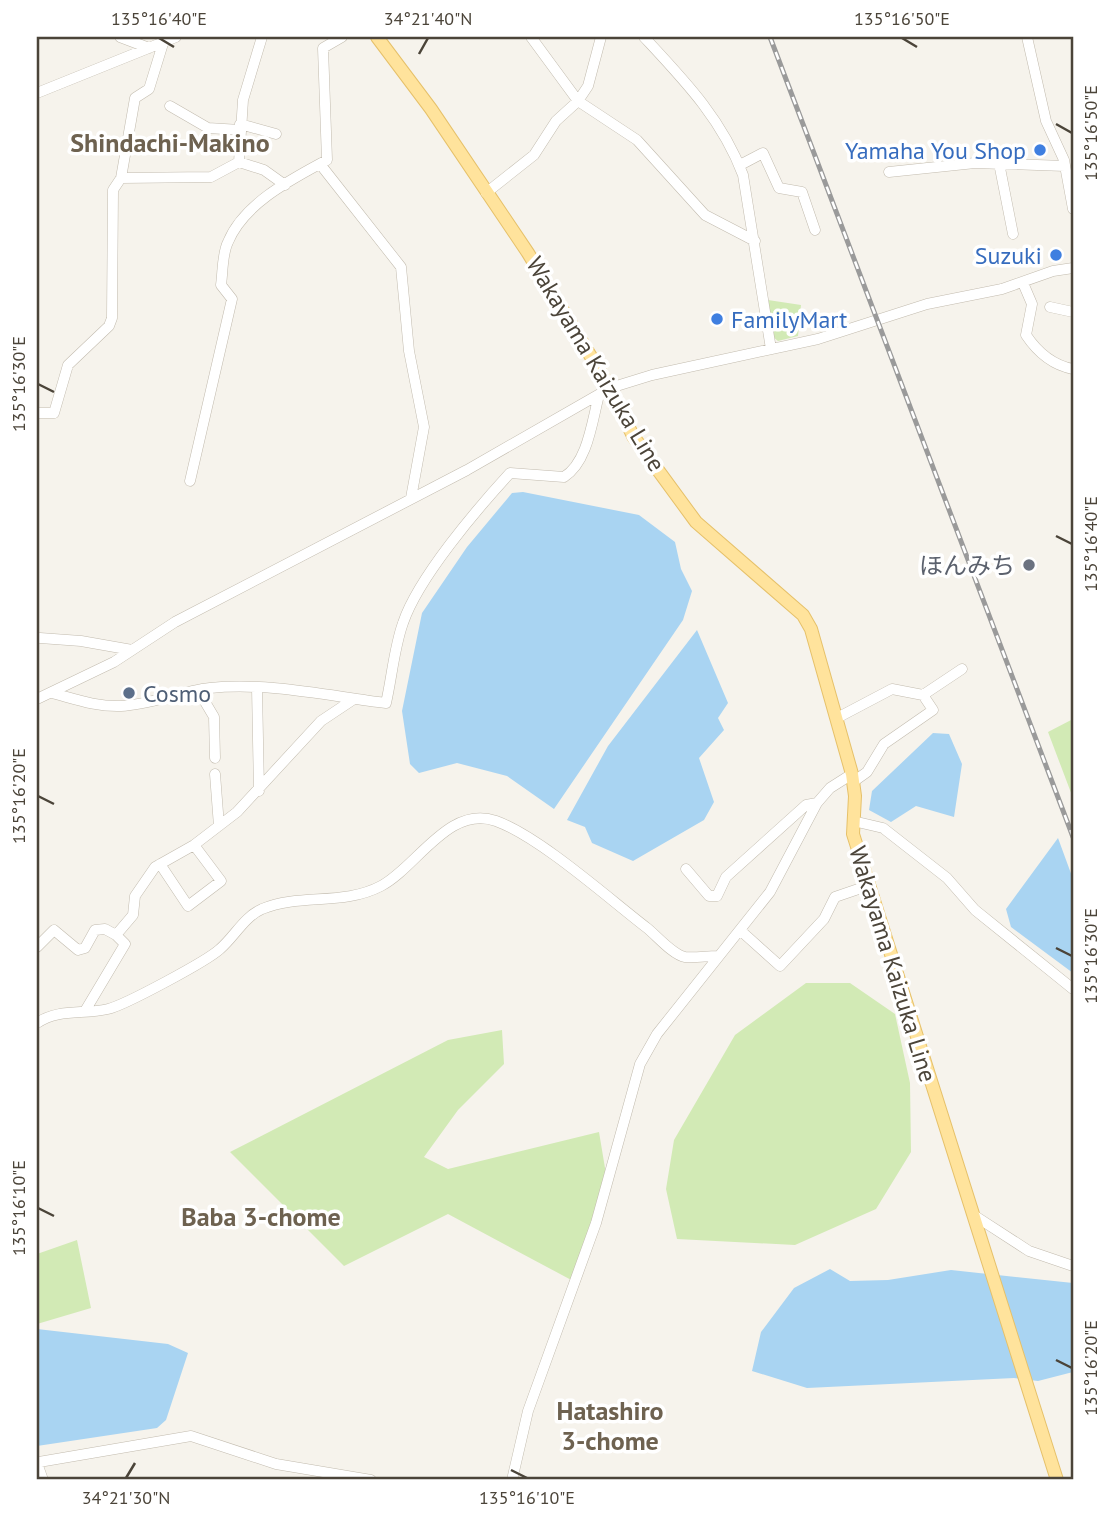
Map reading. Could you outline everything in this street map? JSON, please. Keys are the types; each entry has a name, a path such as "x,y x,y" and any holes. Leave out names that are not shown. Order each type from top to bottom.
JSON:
{"main road":[{"name":"Wakayama Kaizuka Line","path":"377,37 431,109 528,253 633,436 696,522 803,615 811,629 853,778 853,834 1057,1480"}],"street":[{"path":"120,37 149,48"},
{"path":"37,93 149,48 164,39 176,37"},
{"path":"239,162 243,100 262,37"},
{"path":"190,481 232,299 221,285 226,245 241,219 299,173 327,160 323,48 342,37"},
{"path":"531,37 578,101 638,140 705,215 755,240"},
{"path":"486,193 534,155 556,121 578,101 588,86 601,37"},
{"path":"644,37 707,106 726,134 740,165 755,240 771,349"},
{"path":"1027,37 1046,121 1065,166 1073,209"},
{"path":"37,413 54,413 68,365 109,326 112,318 113,190 121,178 135,98 149,89 164,39"},
{"path":"170,106 208,128 240,127 276,134"},
{"path":"740,165 763,153 779,188 802,192 815,230"},
{"path":"121,178 211,177 239,162 264,170 285,186"},
{"path":"889,172 999,163 1065,166"},
{"path":"999,163 1013,234"},
{"path":"320,164 401,267 409,351 424,427 411,498"},
{"path":"37,699 132,650 175,622 411,498 605,391 652,375 818,339 927,304 1073,268"},
{"path":"1023,282 1032,304 1026,335 1045,357 1059,366 1073,369"},
{"path":"1050,307 1073,312"},
{"path":"52,693 94,704 121,706 198,690 257,688 386,703 403,622 420,589 477,509 510,473 564,477 571,472 584,451 605,391"},
{"path":"40,638 81,641 132,650"},
{"path":"836,718 892,689 923,695 962,669"},
{"path":"257,688 259,791"},
{"path":"198,690 214,717 215,758"},
{"path":"512,1480 528,1411 617,1158 640,1064 657,1034 770,891 817,803 830,788 867,772 884,744 933,710 923,695"},
{"path":"116,935 133,915 135,896 144,881 160,864 194,845 219,826 259,791 321,721 354,699"},
{"path":"215,774 219,826"},
{"path":"686,869 709,896 717,896 726,877 806,805 817,803"},
{"path":"37,1023 51,1013 110,1009 206,960 222,948 249,917 262,909 286,903 346,899 384,885 405,870 435,840 457,824 472,818 496,821 539,845 682,957 717,956"},
{"path":"853,821 883,828 947,878 975,910 1073,989"},
{"path":"160,864 188,906 221,881 194,845"},
{"path":"741,931 780,966 824,919 835,897 870,885"},
{"path":"37,947 54,930 78,950 85,948 96,930 105,929 125,944 85,1012"},
{"path":"975,1216 1029,1251 1073,1266"},
{"path":"43,1480 38,1462 191,1436 276,1464 371,1480"}],"green space":[{"path":"768,300 801,305 798,336 778,341 773,337"},
{"path":"1073,719 1073,798 1048,732"},
{"path":"806,983 850,983 895,1014 910,1083 911,1152 876,1209 795,1245 677,1239 666,1189 674,1140 735,1035"},
{"path":"502,1030 504,1064 458,1110 424,1157 448,1169 599,1132 608,1186 575,1282 448,1214 344,1266 230,1152 448,1040"},
{"path":"77,1240 91,1308 37,1324 37,1254"}],"water":[{"path":"523,492 639,515 675,542 681,569 692,591 683,620 554,809 507,776 457,763 419,773 410,764 402,711 422,613 467,547 512,493"},
{"path":"697,630 728,703 718,718 724,730 699,758 714,802 704,820 633,861 592,843 585,827 567,820 608,746"},
{"path":"933,733 949,734 962,764 954,817 916,806 891,822 869,810 872,791"},
{"path":"1058,838 1073,879 1073,973 1011,927 1006,909"},
{"path":"830,1269 850,1281 888,1280 951,1270 1073,1283 1073,1372 1038,1381 1014,1378 807,1388 752,1371 761,1332 794,1288"},
{"path":"37,1329 168,1344 188,1353 166,1420 157,1428 37,1446"}],"railway":[{"path":"770,37 1073,837"}],"place":[{"name":"Yamaha You Shop","path":"1040,150"},
{"name":"Suzuki","path":"1056,255"},
{"name":"FamilyMart","path":"717,319"},
{"name":"ほんみち","path":"1029,565"},
{"name":"Cosmo","path":"129,693"}],"district":[{"name":"Shindachi-Makino","path":"170,142"},
{"name":"Baba 3-chome","path":"261,1216"},
{"name":"Hatashiro 3-chome","path":"610,1425"}]}
